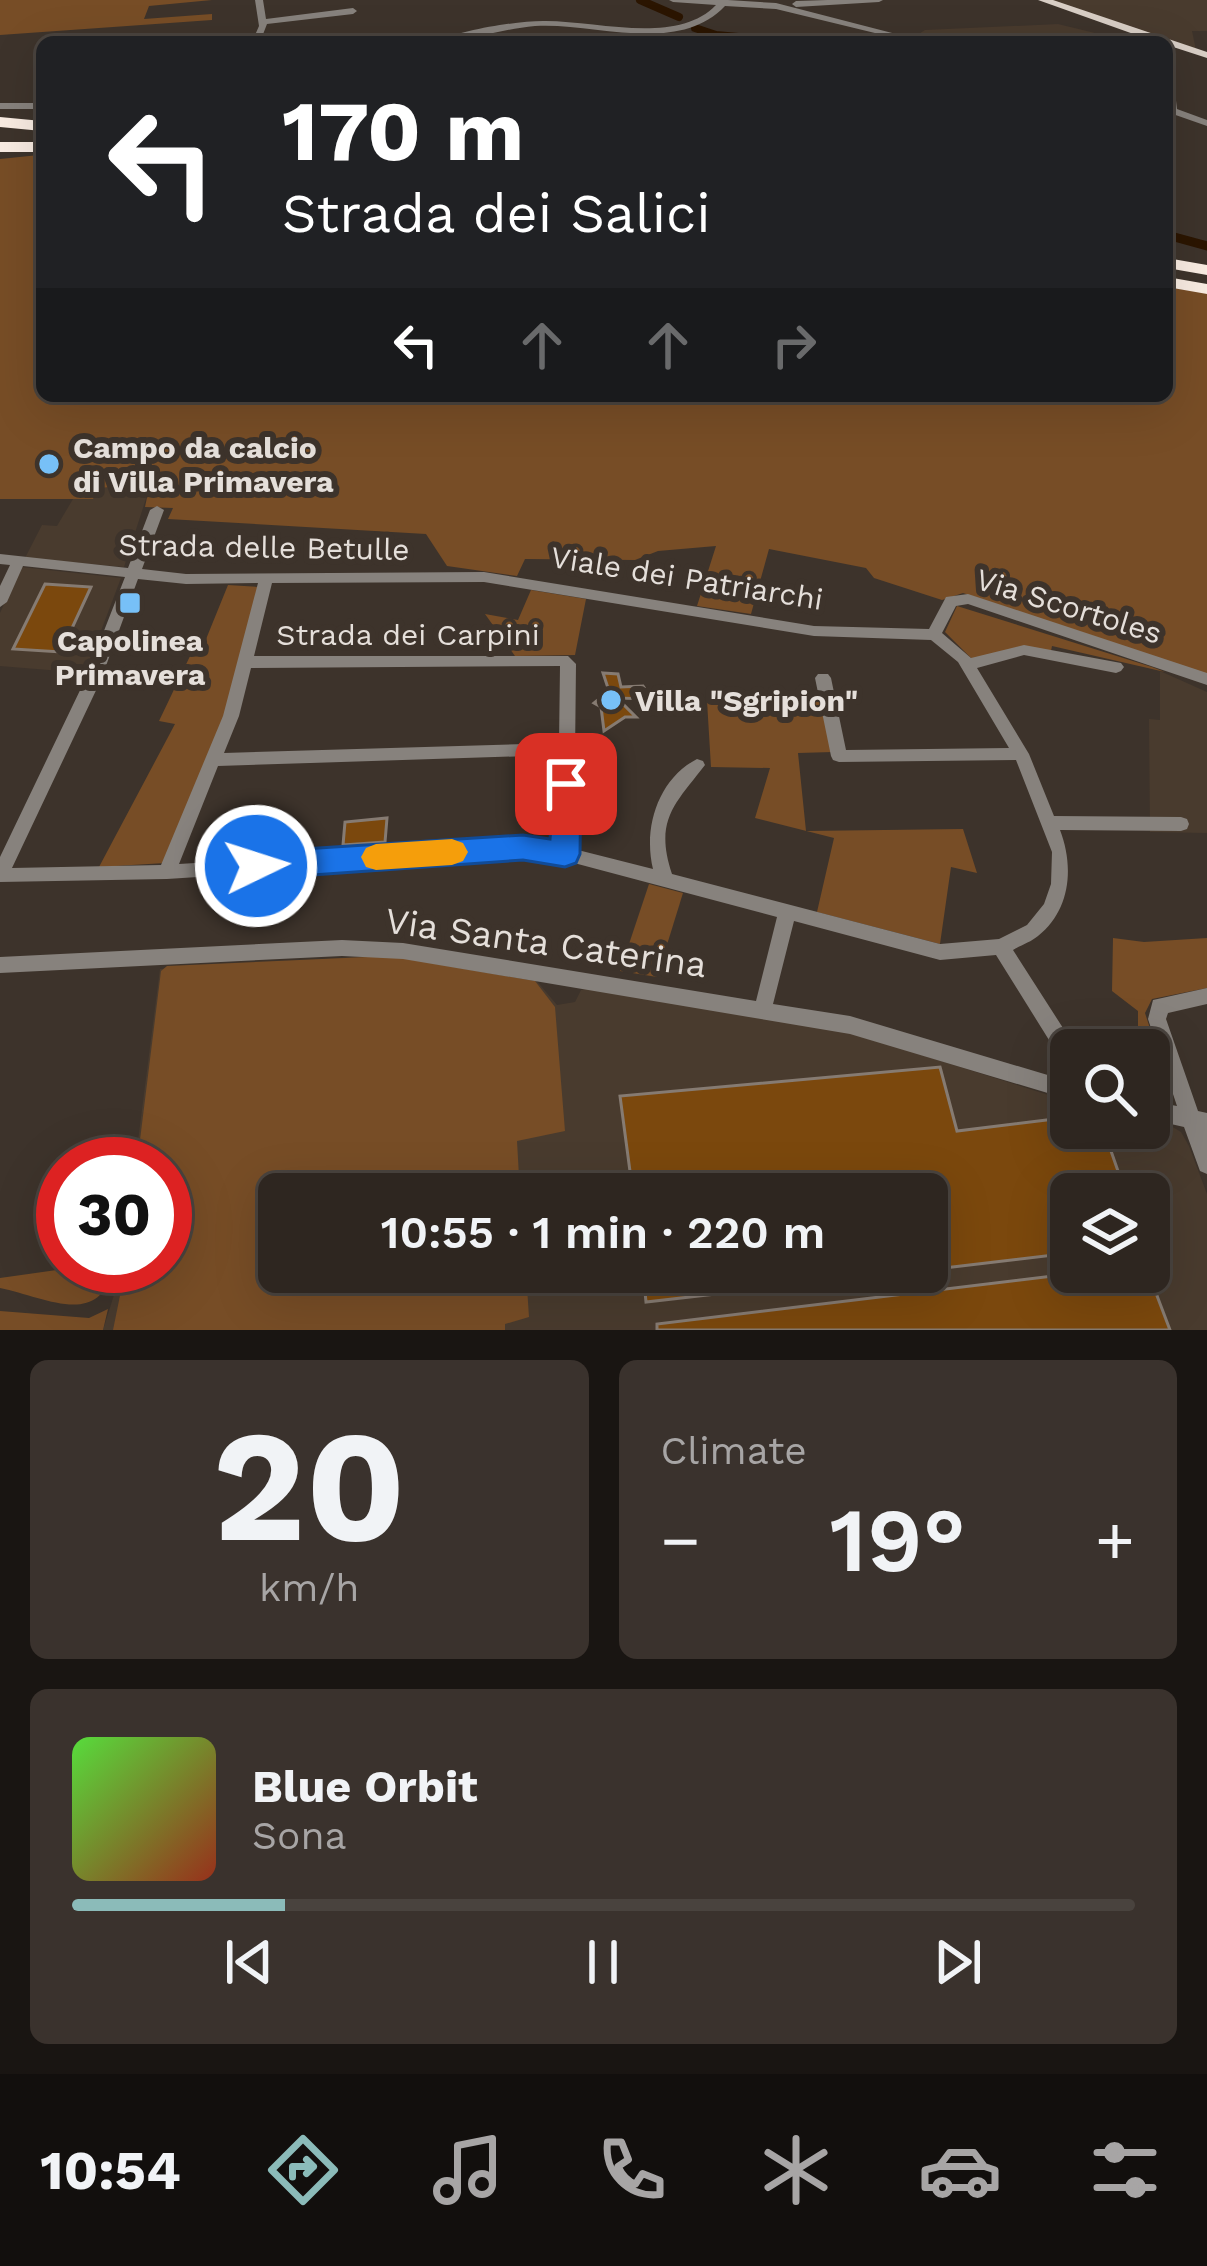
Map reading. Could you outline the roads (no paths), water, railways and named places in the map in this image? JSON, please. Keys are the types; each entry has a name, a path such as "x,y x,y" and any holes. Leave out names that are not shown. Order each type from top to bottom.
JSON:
{"highway":[{"path":"0,134 36,136"},
{"path":"1173,261 1207,267"},
{"path":"1173,280 1207,285"}],"main road":[{"path":"1043,0 1149,36"},
{"path":"1173,44 1207,56"}],"street":[{"path":"258,36 262,22 259,0"},
{"path":"673,0 776,6 879,0"},
{"path":"470,36 543,23 671,28 709,18 725,2"},
{"path":"776,6 898,36"},
{"path":"262,22 353,11"},
{"path":"0,106 36,106"},
{"path":"1173,111 1203,119"},
{"path":"157,510 92,682 0,875 167,872 523,848 565,854 940,952 1001,947 1033,930 1051,908 1060,884 1060,852 1021,754 968,665 952,646 934,635"},
{"name":"Strada delle Betulle","path":"0,559 133,575 266,581 457,576"},
{"path":"0,602 18,562"},
{"name":"Viale dei Patriarchi","path":"457,576 814,631 934,635"},
{"path":"167,872 215,760 266,581"},
{"name":"Via Scortoles","path":"934,635 951,601 968,599 1207,679"},
{"path":"968,665 1024,650 1115,667"},
{"name":"Strada dei Carpini","path":"246,662 563,660 569,664 567,748"},
{"path":"823,679 839,756 1021,754"},
{"path":"215,760 567,748 565,854"},
{"path":"665,880 658,863 656,832 666,798 697,765"},
{"path":"1052,823 1181,824"},
{"path":"763,1010 787,913"},
{"path":"1001,947 1053,1029"},
{"name":"Via Santa Caterina","path":"0,965 342,948 403,951 850,1025 1050,1085"},
{"path":"1207,996 1167,1002 1157,1012 1199,1121 1207,1163"}],"waterway":[{"path":"640,0 679,17"},
{"path":"695,28 727,36"},
{"path":"1173,237 1207,246"}],"place":[{"name":"Campo da calcio di Villa Primavera","path":"49,464"},
{"name":"Capolinea Primavera","path":"130,603"},
{"name":"Villa \"Sgripion\"","path":"611,700"}]}
